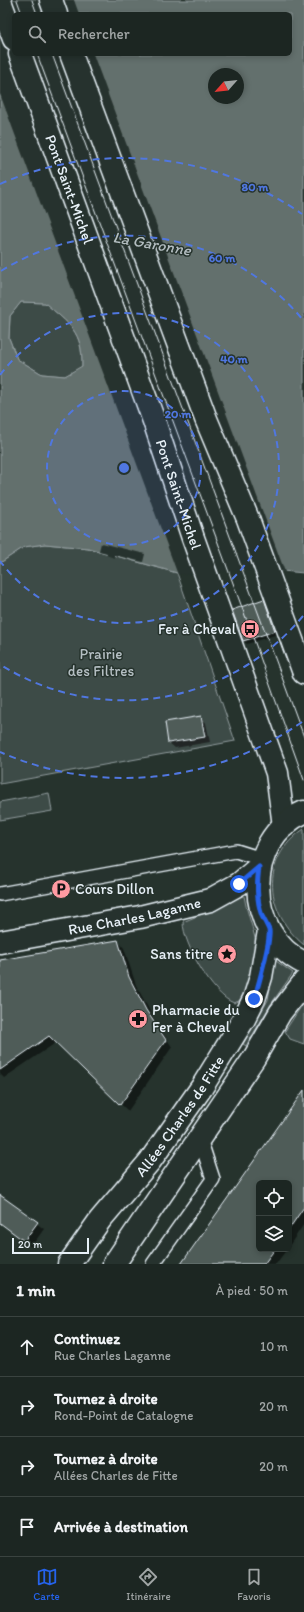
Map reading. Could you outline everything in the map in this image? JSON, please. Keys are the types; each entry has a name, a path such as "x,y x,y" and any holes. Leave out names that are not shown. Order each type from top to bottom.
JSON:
{"main road":[{"path":"51,0 55,12"},
{"path":"0,1 12,34"},
{"name":"Pont Saint-Michel","path":"21,56 154,421 193,538 277,773 284,826"},
{"path":"72,56 181,353 206,419 248,519 304,673"},
{"path":"304,812 284,826 273,838 260,863 257,883 258,900 262,916 269,931 289,954 304,963"},
{"name":"Rue Charles Laganne","path":"0,942 140,917 210,900 239,884 260,863"},
{"name":"Allées Charles de Fitte","path":"69,1264 100,1220 154,1155 202,1088 244,1019 254,999 261,977 269,931"},
{"name":"Allées Charles de Fitte","path":"114,1264 254,1058 280,1013 304,982"}],"lane":[{"path":"0,894 236,851 260,863"},
{"path":"153,1264 213,1179 200,1139"}],"green space":[{"path":"21,302 45,303 68,323 77,336 80,345 82,367 65,376 42,374 17,359 9,338 10,316"},
{"name":"Prairie des Filtres","path":"45,544 88,548 177,573 235,741 0,784 0,563 24,547"},
{"path":"49,793 52,811 0,820 0,802"},
{"path":"304,829 304,945 291,932 281,918 275,902 272,886 274,870 280,855 289,841"},
{"path":"241,894 244,896 254,933 256,954 253,971 247,987 239,1001 234,1003 217,990 201,968 188,943 184,932 183,922 221,906"},
{"path":"276,961 293,973 271,1004 246,1046 243,1044 268,1000 274,962"},
{"path":"304,1002 304,1044 290,1039 285,1031"}],"water":[{"name":"La Garonne","path":"0,0 304,0 304,573 249,568 177,573 88,548 45,544 24,547 0,563","holes":["21,302 45,303 68,323 73,329 80,344 82,366 65,376 42,374 17,359 9,338 10,316"]}],"pier":[{"path":"0,0 74,0 78,12 12,12 12,56 94,56 285,572 249,570 178,575 0,94"},
{"path":"101,543 145,554 143,562 114,555 114,558 106,555 107,553 99,551"}],"building":[{"path":"264,599 275,631 243,641 232,610"},
{"path":"201,716 205,737 168,743 165,722"},
{"path":"118,940 129,977 146,1010 166,1040 120,1105 49,1036 0,1070 0,960"},
{"path":"304,1090 304,1207 292,1225 292,1180 256,1180 256,1252 273,1252 264,1264 181,1264"},
{"path":"0,1195 38,1222 24,1241 0,1223"}],"tram line":[{"path":"17,0 21,12"},
{"path":"32,0 36,12"},
{"path":"38,56 250,629 304,780"},
{"path":"53,56 304,737"}],"place":[{"name":"Fer à Cheval","path":"250,629"},
{"name":"Cours Dillon","path":"61,889"},
{"name":"Sans titre","path":"227,954"},
{"name":"Pharmacie du Fer à Cheval","path":"138,1019"}],"route":[{"path":"239,884 259,867 257,883 258,900 262,916 269,931 261,977 254,999"}]}
